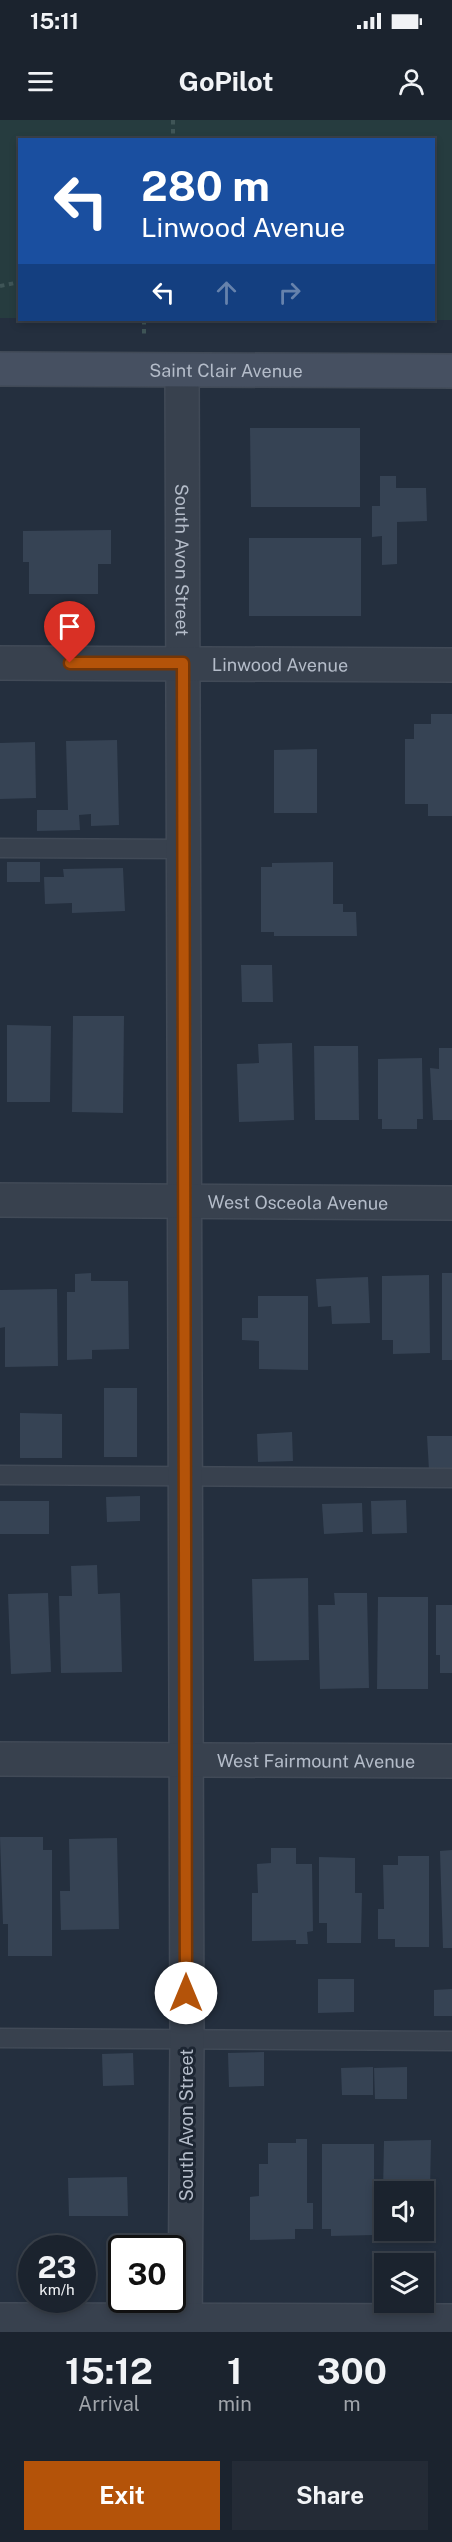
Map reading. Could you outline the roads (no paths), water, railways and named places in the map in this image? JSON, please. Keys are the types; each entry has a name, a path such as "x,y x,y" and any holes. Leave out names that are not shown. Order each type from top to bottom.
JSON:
{"street":[{"name":"Saint Clair Avenue","path":"0,369 452,371"},
{"name":"South Avon Street","path":"182,371 187,2039 184,2326"},
{"name":"Linwood Avenue","path":"0,663 452,665"},
{"name":"West Osceola Avenue","path":"0,1200 452,1203"},
{"name":"West Fairmount Avenue","path":"0,1759 452,1761"},
{"path":"0,2320 184,2326 452,2321"}],"lane":[{"path":"0,848 185,849"},
{"path":"0,1475 452,1478"},
{"path":"0,2038 452,2041"}]}
